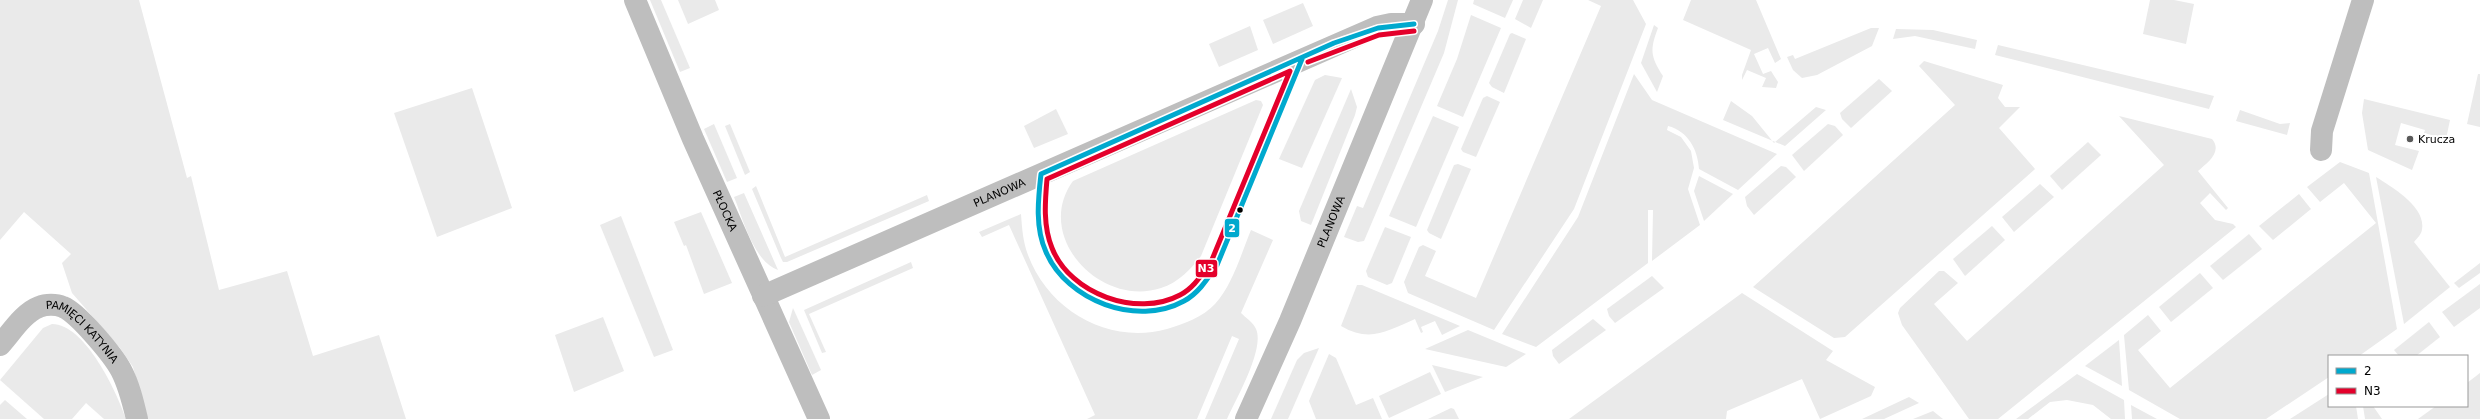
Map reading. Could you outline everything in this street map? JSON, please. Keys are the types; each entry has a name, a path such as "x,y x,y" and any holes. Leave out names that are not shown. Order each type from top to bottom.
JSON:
{"street":[{"name":"PŁOCKA","path":"634,0 693,139 819,419"},
{"name":"PLANOWA","path":"1246,419 1414,24 1422,0"},
{"path":"2321,150 2322,131 2363,0"},
{"name":"PLANOWA","path":"764,296 1377,27 1398,23 1414,24"},
{"name":"PAMIĘCI KATYNIA","path":"0,345 29,312 40,306 52,305 64,307 76,316 120,368 128,384 137,419"}],"shaded area":[{"path":"0,0 139,0 187,178 191,176 219,290 287,271 313,356 379,335 406,419 147,419 133,367 120,348 72,293 62,263 71,254 24,212 0,240"},
{"path":"650,0 661,0 690,68 680,72"},
{"path":"678,0 715,0 719,10 688,24"},
{"path":"1448,0 1458,0 1444,53 1364,241 1358,242 1344,237 1357,206 1363,208 1438,31"},
{"path":"1474,0 1513,0 1505,18 1473,4"},
{"path":"1523,0 1543,0 1531,28 1515,19"},
{"path":"1588,0 1633,0 1646,24 1574,209 1494,330 1408,293 1404,282 1419,247 1423,245 1436,251 1425,276 1476,298 1601,6"},
{"path":"1691,0 1756,0 1781,59 1775,63 1768,48 1754,54 1763,74 1771,71 1778,82 1776,88 1762,87 1766,78 1747,70 1742,80 1742,75 1751,50 1683,20"},
{"path":"2150,0 2174,0 2194,4 2186,44 2143,34"},
{"path":"1303,3 1313,26 1273,44 1263,20"},
{"path":"1471,15 1501,28 1463,117 1437,106 1457,59"},
{"path":"1654,25 1658,28 1653,47 1654,58 1663,76 1657,92 1641,63"},
{"path":"1250,26 1258,50 1219,67 1209,44"},
{"path":"1871,28 1879,28 1872,46 1817,75 1802,78 1793,70 1787,57 1793,55 1795,59"},
{"path":"1896,29 1933,30 1977,40 1975,49 1915,36 1893,39"},
{"path":"1512,33 1526,39 1504,93 1492,87 1489,83 1510,34"},
{"path":"1998,45 2214,96 2209,109 1995,55"},
{"path":"1924,61 2003,85 1998,98 2005,107 2020,107 1999,128 2035,169 1845,337 1834,338 1753,287 1955,105 1919,66"},
{"path":"1634,74 1652,100 1777,154 1738,190 1699,169 1697,155 1691,142 1681,132 1668,126 1667,130 1681,137 1691,151 1694,168 1688,189 1700,225 1652,261 1653,210 1648,210 1648,263 1536,347 1502,334 1578,217"},
{"path":"2478,74 2480,74 2480,127 2467,124"},
{"path":"1325,75 1342,78 1302,168 1279,159 1315,80"},
{"path":"1879,79 1892,91 1851,128 1842,119 1840,113"},
{"path":"472,88 512,208 437,237 394,113"},
{"path":"1351,89 1357,107 1355,115 1311,225 1301,221 1299,211"},
{"path":"1487,96 1500,102 1476,157 1463,152 1461,149 1483,98"},
{"path":"2364,99 2450,120 2446,139 2424,133 2425,130 2401,123 2395,145 2419,151 2412,170 2368,150 2362,113"},
{"path":"1256,100 1261,101 1263,105 1201,256 1184,275 1167,286 1138,291 1116,287 1096,277 1079,263 1067,244 1061,224 1063,202 1073,181"},
{"path":"1731,101 1752,116 1772,141 1723,120"},
{"path":"1816,107 1826,110 1785,146 1775,142"},
{"path":"1056,109 1068,134 1034,148 1024,126"},
{"path":"2240,110 2280,124 2290,123 2287,135 2236,121"},
{"path":"1433,116 1459,127 1416,227 1389,216"},
{"path":"2119,116 2212,139 2216,148 2215,153 2198,171 2228,208 2226,210 2210,193 2200,203 2215,220 2233,224 2236,227 1998,419 1969,419 1902,325 1898,313 1900,308 1939,271 1944,271 1958,283 1934,304 1967,341 2164,165"},
{"path":"714,124 737,178 727,182 704,129"},
{"path":"730,124 750,172 745,175 725,126"},
{"path":"1828,124 1835,126 1843,135 1804,171 1792,155"},
{"path":"2088,142 2101,155 2062,190 2050,176"},
{"path":"2340,162 2369,173 2397,329 2360,355 2328,355 2328,378 2266,419 2180,419 2129,390 2124,335 2148,315 2161,331 2138,350 2170,388 2376,223 2344,183 2320,202 2307,187"},
{"path":"1458,164 1471,169 1441,239 1429,233 1427,230 1454,165"},
{"path":"1781,166 1786,167 1796,177 1754,215 1747,206 1745,197"},
{"path":"1699,176 1733,194 1704,221 1694,191"},
{"path":"2376,177 2399,192 2419,213 2422,221 2422,231 2414,242 2450,287 2404,324"},
{"path":"2040,184 2054,197 2014,232 2002,217"},
{"path":"756,186 785,257 927,195 929,201 787,262 783,262 752,189"},
{"path":"744,193 778,270 762,258 750,239 734,197"},
{"path":"2299,194 2311,209 2273,240 2259,226"},
{"path":"701,212 732,283 704,294 686,245 684,246 674,222"},
{"path":"1021,214 1022,230 1026,250 1038,275 1050,292 1066,307 1084,319 1103,327 1124,332 1145,333 1167,329 1205,313 1215,304 1232,278 1251,230 1273,240 1241,313 1256,329 1258,338 1257,349 1243,387 1227,419 1205,419 1239,339 1232,336 1197,419 1087,419 1095,415 1009,225 982,237 979,232"},
{"path":"621,216 673,350 654,357 600,225"},
{"path":"1992,226 2005,240 1965,276 1953,259"},
{"path":"1385,227 1411,237 1392,283 1387,285 1368,277 1366,271"},
{"path":"2249,234 2262,249 2223,280 2210,266"},
{"path":"911,262 913,268 809,314 826,352 822,353 804,310"},
{"path":"2480,263 2480,273 2459,288 2454,283"},
{"path":"2200,273 2213,288 2171,322 2159,307"},
{"path":"1652,276 1664,288 1615,323 1609,316 1607,309"},
{"path":"2480,284 2480,308 2454,327 2442,312"},
{"path":"1357,285 1362,285 1460,326 1442,335 1435,321 1421,327 1423,332 1421,333 1415,319 1396,328 1378,333 1361,334 1351,331 1341,326"},
{"path":"1742,293 1833,351 1826,360 1875,387 1871,396 1820,419 1802,379 1727,411 1726,419 1569,419"},
{"path":"793,308 821,370 812,375 789,322"},
{"path":"603,317 624,371 574,392 555,335"},
{"path":"1593,319 1606,330 1559,364 1553,356 1552,350"},
{"path":"2429,322 2440,337 2417,355 2398,355 2394,350"},
{"path":"52,324 64,327 76,335 88,347 107,377 122,407 126,419 104,419 86,403 72,419 44,419 0,380 43,328"},
{"path":"1468,330 1526,354 1506,367 1425,349"},
{"path":"2119,340 2122,386 2085,366"},
{"path":"1319,348 1288,419 1271,419 1297,360 1304,353"},
{"path":"1329,354 1336,358 1356,405 1373,398 1382,419 1316,419 1309,401"},
{"path":"1432,365 1483,377 1445,392"},
{"path":"1430,372 1441,394 1389,418 1379,396"},
{"path":"2480,373 2480,419 2418,419 2435,407 2468,407 2468,382"},
{"path":"2077,374 2124,400 2125,419 2111,419 2093,405 2067,400 2050,402 2028,419 2016,419"},
{"path":"2328,395 2328,407 2356,407 2358,419 2290,419"},
{"path":"1909,397 1919,403 1884,419 1862,419"},
{"path":"5,400 27,419 0,419 0,405"},
{"path":"2131,405 2157,419 2132,419"},
{"path":"2363,407 2374,407 2382,419 2365,419"},
{"path":"1451,408 1454,409 1459,419 1428,419"},
{"path":"1933,411 1943,419 1913,419"}],"transit line":[{"name":"2","path":"1302,59 1217,265 1203,285 1194,294 1184,301 1165,308 1146,311 1125,310 1105,305 1086,296 1070,284 1056,269 1046,252 1040,233 1038,204 1041,174 1334,43 1378,28 1414,24"},
{"name":"N3","path":"1308,62 1379,35 1414,31"},
{"name":"N3","path":"1290,71 1211,262 1189,289 1180,295 1163,301 1144,304 1125,302 1107,297 1089,289 1074,278 1061,264 1052,248 1047,231 1045,205 1047,179 1290,71"}],"place":[{"name":"Krucza","path":"2410,139"}]}
